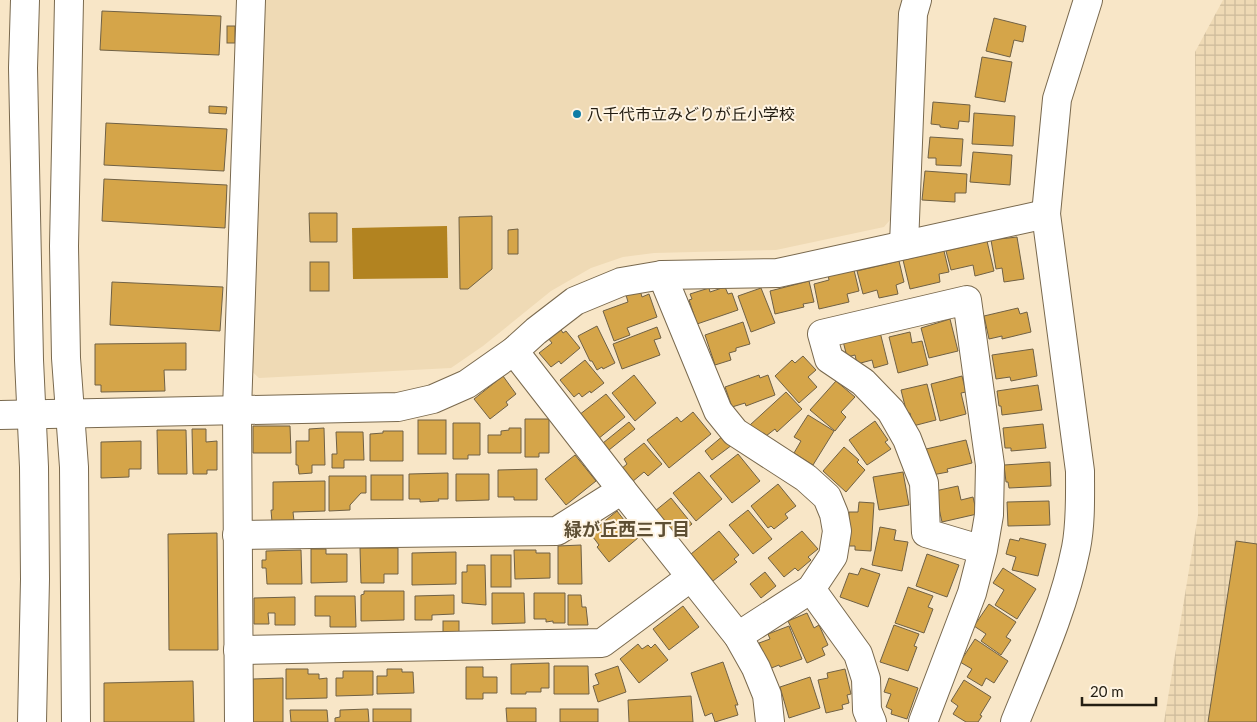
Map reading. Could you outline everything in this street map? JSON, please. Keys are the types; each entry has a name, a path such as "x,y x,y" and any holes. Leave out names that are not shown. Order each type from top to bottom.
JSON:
{"street":[{"path":"25,0 23,68 29,360 34,467 35,578 32,722"},
{"path":"69,0 64,246 66,358 74,467 76,722"},
{"path":"239,722 237,410 251,0"},
{"path":"904,245 913,14 917,0"},
{"path":"1015,722 1063,603 1077,546 1080,510 1080,471 1046,214 1057,99 1088,0"},
{"path":"0,415 398,407 433,399 467,384 514,351 574,301 621,282 662,275 778,273 1046,214"},
{"path":"662,275 718,411 735,432 806,478 827,497 834,514 837,531 833,556 811,589 738,636"},
{"path":"924,722 972,593 983,550 989,515 990,464 967,300 822,334 829,358 862,382 891,411 907,439 924,483 926,534 983,550"},
{"path":"514,351 738,636 756,668 767,695 770,722"},
{"path":"238,535 557,531 622,490"},
{"path":"238,650 602,643 691,577"},
{"path":"811,589 858,654 866,679 867,710 872,722"}],"shaded area":[{"name":"八千代市立みどりが丘小学校","path":"262,0 904,0 901,9 890,220 884,227 776,250 654,253 623,257 591,268 551,291 483,346 451,368 259,378 247,367"},
{"path":"1223,0 1257,0 1257,722 1164,722 1198,515 1195,52"},
{"path":"447,226 448,278 353,279 352,228"}],"building":[{"path":"102,11 221,16 219,55 100,50"},
{"path":"994,18 1026,26 1023,42 1014,40 1010,57 986,51"},
{"path":"227,26 235,26 235,43 227,43"},
{"path":"982,57 1012,62 1005,102 975,97"},
{"path":"933,102 970,105 969,122 959,121 958,129 931,124"},
{"path":"209,106 227,107 226,114 209,113"},
{"path":"974,113 1015,116 1013,146 972,144"},
{"path":"106,123 227,129 224,171 104,165"},
{"path":"930,137 963,139 961,166 936,165 936,158 928,158"},
{"path":"973,152 1012,155 1010,185 970,182"},
{"path":"925,171 967,174 966,193 955,193 955,202 922,200"},
{"path":"104,179 227,185 225,228 102,221"},
{"path":"309,213 337,213 337,242 310,242"},
{"path":"492,216 492,269 468,289 460,289 459,217"},
{"path":"518,229 518,254 508,254 508,230"},
{"path":"1017,237 1024,279 1004,282 1002,268 996,269 991,240"},
{"path":"987,241 994,271 975,276 973,265 951,270 946,251"},
{"path":"944,251 949,272 939,274 940,282 910,289 903,260"},
{"path":"899,261 904,282 896,285 898,294 879,298 877,290 863,294 857,271"},
{"path":"310,262 329,262 329,291 310,291"},
{"path":"854,270 859,291 847,294 849,302 819,309 814,284 829,280 828,275"},
{"path":"809,281 814,302 803,304 804,307 775,314 770,291"},
{"path":"112,282 223,287 220,331 110,325"},
{"path":"725,287 728,294 732,293 738,310 697,324 689,300 692,299 690,294 709,288 710,292"},
{"path":"761,288 775,323 751,332 738,296"},
{"path":"640,290 642,297 649,294 657,317 627,328 630,335 614,341 603,311 628,302 626,295"},
{"path":"1018,308 1020,314 1027,312 1031,332 1002,339 1002,336 989,339 984,316"},
{"path":"950,319 958,351 929,358 921,328"},
{"path":"743,322 750,344 736,348 736,351 729,353 731,360 715,365 705,335"},
{"path":"597,326 615,363 597,370 592,361 590,361 578,336"},
{"path":"657,327 661,338 654,340 660,355 622,369 613,344"},
{"path":"560,328 563,333 566,331 580,348 561,364 559,361 551,367 539,353 552,343 548,338"},
{"path":"880,332 888,364 874,368 872,360 857,364 855,355 847,357 843,341"},
{"path":"910,332 912,343 922,341 928,365 898,373 889,337"},
{"path":"186,343 186,370 164,370 165,391 101,392 101,385 95,385 95,344"},
{"path":"1033,349 1037,376 1011,381 1010,377 996,379 992,355"},
{"path":"803,356 816,370 808,377 817,387 799,403 775,376 792,360 795,363"},
{"path":"585,360 604,383 591,393 590,391 582,397 579,393 574,397 560,380"},
{"path":"634,375 656,403 635,421 612,393"},
{"path":"759,375 760,378 768,375 775,395 746,406 745,403 732,407 725,387"},
{"path":"503,376 516,394 506,402 508,405 490,419 474,399"},
{"path":"962,376 966,392 961,393 966,414 940,421 931,384"},
{"path":"836,381 855,397 841,412 846,417 835,431 810,410"},
{"path":"927,384 936,420 913,426 910,413 907,414 901,390"},
{"path":"1038,385 1042,410 1002,415 997,391"},
{"path":"786,392 802,409 777,432 775,429 766,436 764,433 761,436 750,425"},
{"path":"606,394 625,417 598,439 579,415"},
{"path":"693,412 711,434 669,468 647,440 677,417 681,422"},
{"path":"808,415 834,431 813,465 794,453 801,441 794,437"},
{"path":"525,419 549,419 549,453 539,453 539,457 525,457"},
{"path":"418,420 446,420 446,454 418,454"},
{"path":"875,421 888,440 885,442 891,449 867,465 849,440"},
{"path":"629,422 635,429 609,450 603,443"},
{"path":"453,423 480,423 480,455 468,455 468,459 453,459"},
{"path":"1043,424 1046,448 1011,451 1011,448 1005,448 1003,428"},
{"path":"253,426 290,426 291,453 253,453"},
{"path":"324,428 325,465 312,465 312,473 299,474 298,465 296,465 296,441 309,441 309,429"},
{"path":"509,428 521,428 521,453 488,453 488,435 501,435 501,431 509,430"},
{"path":"192,429 206,429 206,442 217,441 217,470 207,470 207,474 193,474"},
{"path":"157,430 186,430 187,474 158,474"},
{"path":"383,431 403,431 403,461 370,461 370,434 383,433"},
{"path":"336,432 363,432 364,460 344,460 344,468 332,468 332,454 337,454"},
{"path":"724,435 732,445 712,460 705,451"},
{"path":"966,440 972,463 947,469 948,472 932,475 926,449"},
{"path":"141,441 141,469 129,469 129,477 101,478 101,442"},
{"path":"644,443 662,464 648,476 644,472 632,482 621,469 627,464 624,459"},
{"path":"844,447 859,460 857,462 865,470 846,492 823,471"},
{"path":"738,454 760,481 732,503 710,476"},
{"path":"575,455 596,481 566,505 545,479"},
{"path":"1050,462 1051,486 1009,488 1008,482 1006,482 1004,465"},
{"path":"537,469 537,500 514,500 514,497 498,497 498,470"},
{"path":"699,472 722,499 696,521 673,493"},
{"path":"903,472 909,505 879,510 873,477"},
{"path":"448,473 448,499 420,502 420,499 409,499 409,474"},
{"path":"456,474 489,474 489,500 456,501"},
{"path":"371,475 403,475 403,500 371,500"},
{"path":"329,476 366,476 366,493 361,493 350,505 350,510 329,511"},
{"path":"325,481 325,511 293,512 294,521 272,522 273,482"},
{"path":"778,484 796,506 785,514 788,518 774,529 771,526 768,528 751,506"},
{"path":"958,486 961,500 973,497 977,514 942,522 935,491"},
{"path":"671,498 692,524 674,538 655,511"},
{"path":"1049,501 1050,525 1008,526 1007,502"},
{"path":"859,502 874,503 871,551 855,550 855,546 847,546 849,512 858,512"},
{"path":"748,510 772,539 753,554 729,525"},
{"path":"617,511 638,538 609,562 597,547 599,545 590,533"},
{"path":"880,527 896,530 894,540 908,542 902,571 872,565"},
{"path":"719,531 739,555 734,559 737,562 713,581 691,554"},
{"path":"802,531 818,549 808,557 811,560 798,571 795,568 784,577 768,558"},
{"path":"217,533 218,650 169,650 168,534"},
{"path":"1020,538 1046,544 1038,576 1012,570 1016,557 1006,554 1010,539 1019,541"},
{"path":"1236,541 1257,544 1257,722 1208,722"},
{"path":"581,545 582,584 558,584 558,546"},
{"path":"360,548 398,548 398,574 384,574 384,583 361,583"},
{"path":"311,549 326,549 326,554 347,554 347,582 311,583"},
{"path":"301,550 302,584 267,584 266,568 262,568 262,560 266,560 266,551"},
{"path":"514,550 536,550 536,553 550,553 550,578 515,579"},
{"path":"456,552 456,584 412,585 412,553"},
{"path":"927,554 959,565 947,597 916,586"},
{"path":"491,555 511,555 511,587 491,587"},
{"path":"467,565 485,565 486,605 462,603 462,572 467,572"},
{"path":"861,568 880,574 868,607 840,597 849,573 858,575"},
{"path":"1003,568 1036,589 1017,619 995,605 1004,590 993,583"},
{"path":"765,572 776,586 761,598 750,584"},
{"path":"908,587 933,596 928,607 933,609 924,633 895,623"},
{"path":"364,591 404,591 404,620 361,621 361,595 364,594"},
{"path":"492,593 524,593 525,623 492,624"},
{"path":"534,593 565,593 565,623 546,622 546,619 534,619"},
{"path":"454,595 454,614 432,615 432,620 415,620 415,596"},
{"path":"568,595 581,595 582,607 586,607 588,625 568,625"},
{"path":"315,596 355,596 356,627 330,627 330,616 315,616"},
{"path":"295,597 295,625 275,625 275,613 268,613 269,624 254,624 254,598"},
{"path":"989,604 1016,622 1006,637 1011,640 1001,655 981,641 986,634 974,626"},
{"path":"683,606 699,627 669,650 653,629"},
{"path":"807,613 814,628 819,625 828,645 822,648 825,655 807,663 788,621"},
{"path":"443,621 459,621 459,635 443,635"},
{"path":"894,625 919,634 914,646 917,647 908,671 880,662"},
{"path":"789,626 802,659 769,669 759,643 770,639 768,634"},
{"path":"975,639 1008,661 994,683 986,678 982,686 967,677 972,669 960,662"},
{"path":"638,644 642,649 648,645 651,648 655,644 668,660 639,683 620,659"},
{"path":"723,662 738,705 735,705 738,715 715,722 712,713 705,716 691,673"},
{"path":"549,663 549,688 541,688 541,692 511,694 511,664"},
{"path":"554,666 588,666 589,694 554,694"},
{"path":"618,666 626,692 598,702 593,686 599,684 595,674"},
{"path":"466,667 483,667 483,677 497,677 497,693 483,693 483,699 466,699"},
{"path":"286,669 308,669 308,674 319,674 319,679 327,678 327,698 286,699"},
{"path":"387,669 402,669 402,672 413,672 414,693 377,694 377,676 387,676"},
{"path":"845,669 851,694 847,695 849,703 842,705 843,709 826,713 818,680 828,678 827,673"},
{"path":"343,671 373,671 373,695 336,696 336,678 343,678"},
{"path":"810,677 820,708 789,718 780,687"},
{"path":"283,678 283,722 253,722 253,679"},
{"path":"889,678 918,688 907,719 891,714 892,710 886,707 891,694 884,692"},
{"path":"964,680 991,697 978,722 966,722 953,714 958,706 951,701"},
{"path":"193,681 194,722 104,722 104,683"},
{"path":"691,696 693,722 629,722 628,700"},
{"path":"506,708 536,708 536,722 507,722"},
{"path":"368,709 369,722 335,722 335,718 340,717 340,710"},
{"path":"373,709 411,709 411,722 373,722"},
{"path":"560,709 598,709 598,722 560,722"},
{"path":"290,710 327,710 328,722 291,722"}],"place":[{"name":"八千代市立みどりが丘小学校","path":"577,114"}],"district":[{"name":"緑が丘西三丁目","path":"627,530"}]}
